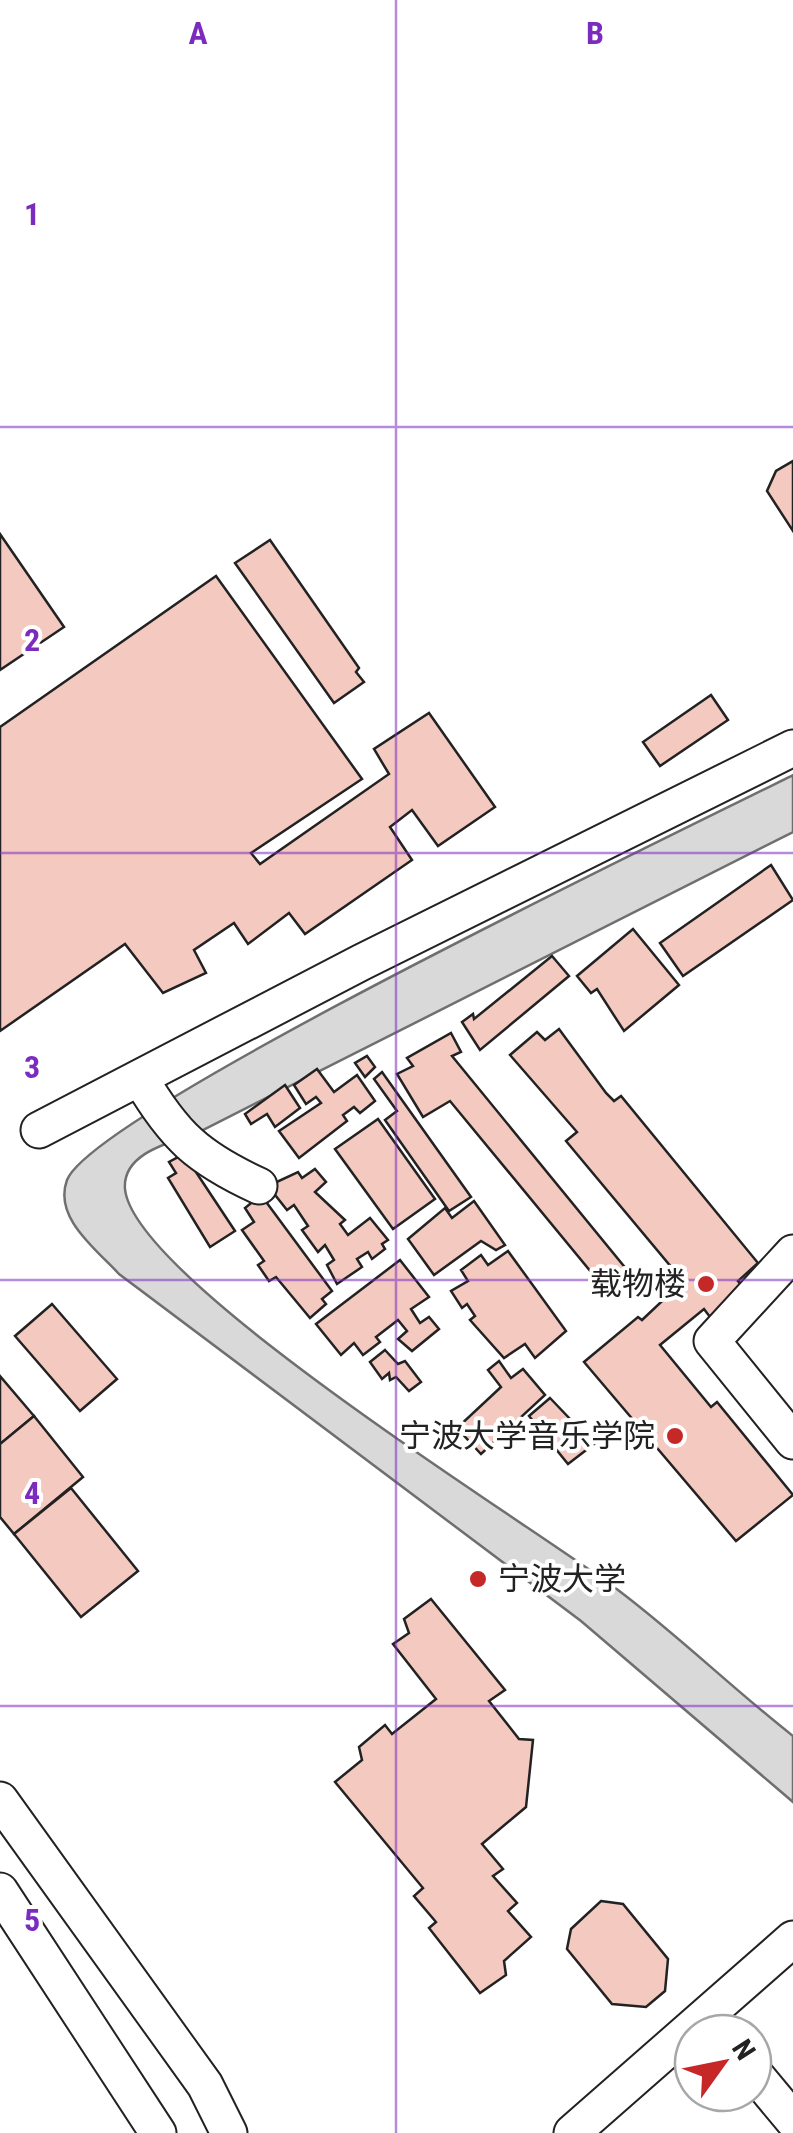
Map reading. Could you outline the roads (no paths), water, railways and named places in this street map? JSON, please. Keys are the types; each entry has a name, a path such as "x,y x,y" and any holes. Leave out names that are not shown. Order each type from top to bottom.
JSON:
{"street":[{"path":"39,1130 146,1089 793,748"},
{"path":"146,1089 178,1136 211,1164 259,1186"},
{"path":"793,1252 712,1341 793,1441"},
{"path":"0,1800 205,2084 230,2133"},
{"path":"0,1891 158,2133"},
{"path":"724,2013 793,1938"},
{"path":"572,2133 673,2056"},
{"path":"773,2096 793,2120"}],"place":[{"name":"载物楼","path":"706,1284"},
{"name":"宁波大学音乐学院","path":"675,1436"},
{"name":"宁波大学","path":"478,1579"}]}
